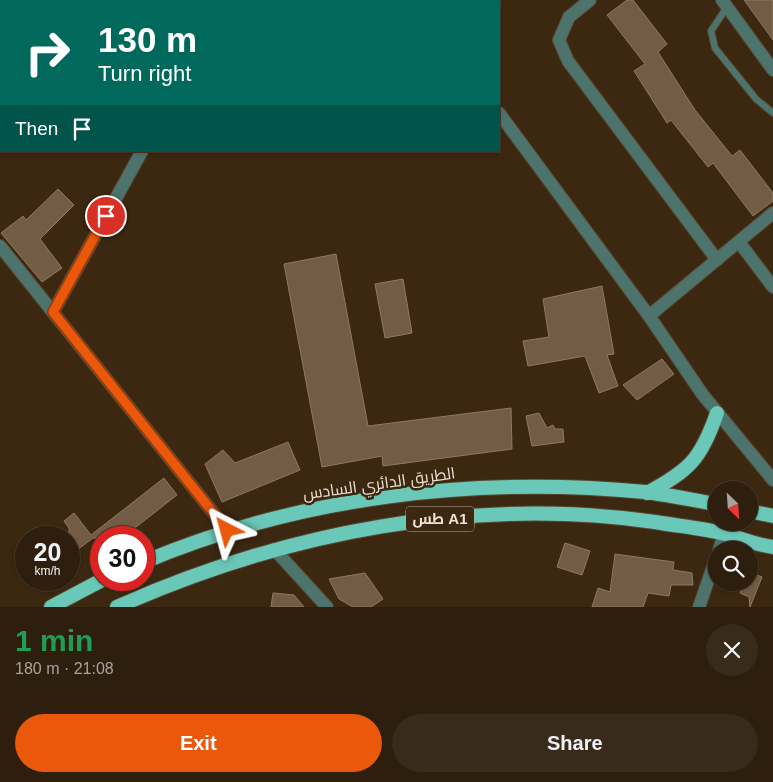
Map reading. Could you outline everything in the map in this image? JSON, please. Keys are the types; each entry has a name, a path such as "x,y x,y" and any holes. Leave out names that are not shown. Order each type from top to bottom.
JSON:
{"highway":[{"path":"647,493 677,477 691,464 703,447 716,413"},
{"name":"الطريق الدائري السادس","path":"155,558 227,530 292,513 418,492 517,486 647,493 708,503"},
{"path":"758,513 773,516"},
{"name":"طس A1","path":"117,607 193,576 274,549 328,535 407,523 500,515 567,515 608,518 724,534 773,547"},
{"path":"51,607 90,586"}],"street":[{"path":"590,0 569,17 559,40 568,60 717,260"},
{"path":"724,3 773,70"},
{"path":"500,114 648,316 716,413 773,480"},
{"path":"53,312 141,152"},
{"path":"648,316 773,213"},
{"path":"739,242 773,287"},
{"path":"0,246 227,530"},
{"path":"722,541 724,534"},
{"path":"274,549 327,607"},
{"path":"699,607 708,581"}],"lane":[{"path":"724,3 711,32 715,48 756,99 773,113"}],"building":[{"path":"627,0 633,0 667,44 658,52 695,110 732,156 740,150 773,193 773,201 753,216 713,163 708,167 671,120 667,123 634,71 645,64 607,15"},
{"path":"744,0 773,0 773,40"},
{"path":"58,189 74,205 40,239 62,268 42,282 1,233 23,216 26,220"},
{"path":"336,254 368,426 511,408 512,449 383,466 382,456 322,467 284,264"},
{"path":"403,279 412,333 385,338 375,284"},
{"path":"602,286 614,354 607,355 618,386 599,393 585,356 528,366 523,341 549,337 543,299"},
{"path":"662,359 674,374 637,400 623,385"},
{"path":"539,413 547,428 553,425 555,429 563,429 564,442 532,446 526,416"},
{"path":"288,442 300,470 222,502 205,464 223,450 235,463"},
{"path":"164,478 177,495 137,526 103,526"},
{"path":"74,513 90,534 90,540 80,548 80,526 68,526 64,521"},
{"path":"565,543 590,551 582,575 557,567"},
{"path":"615,554 674,562 673,570 692,573 693,585 671,585 669,596 648,593 643,607 592,607 598,588 610,592"},
{"path":"365,573 383,599 371,607 353,607 339,599 329,579"},
{"path":"758,575 762,577 758,587"},
{"path":"741,591 756,591 750,607 749,597 740,593"},
{"path":"273,593 294,595 304,607 271,607"}],"route":[{"path":"106,216 53,312 227,530"}]}
